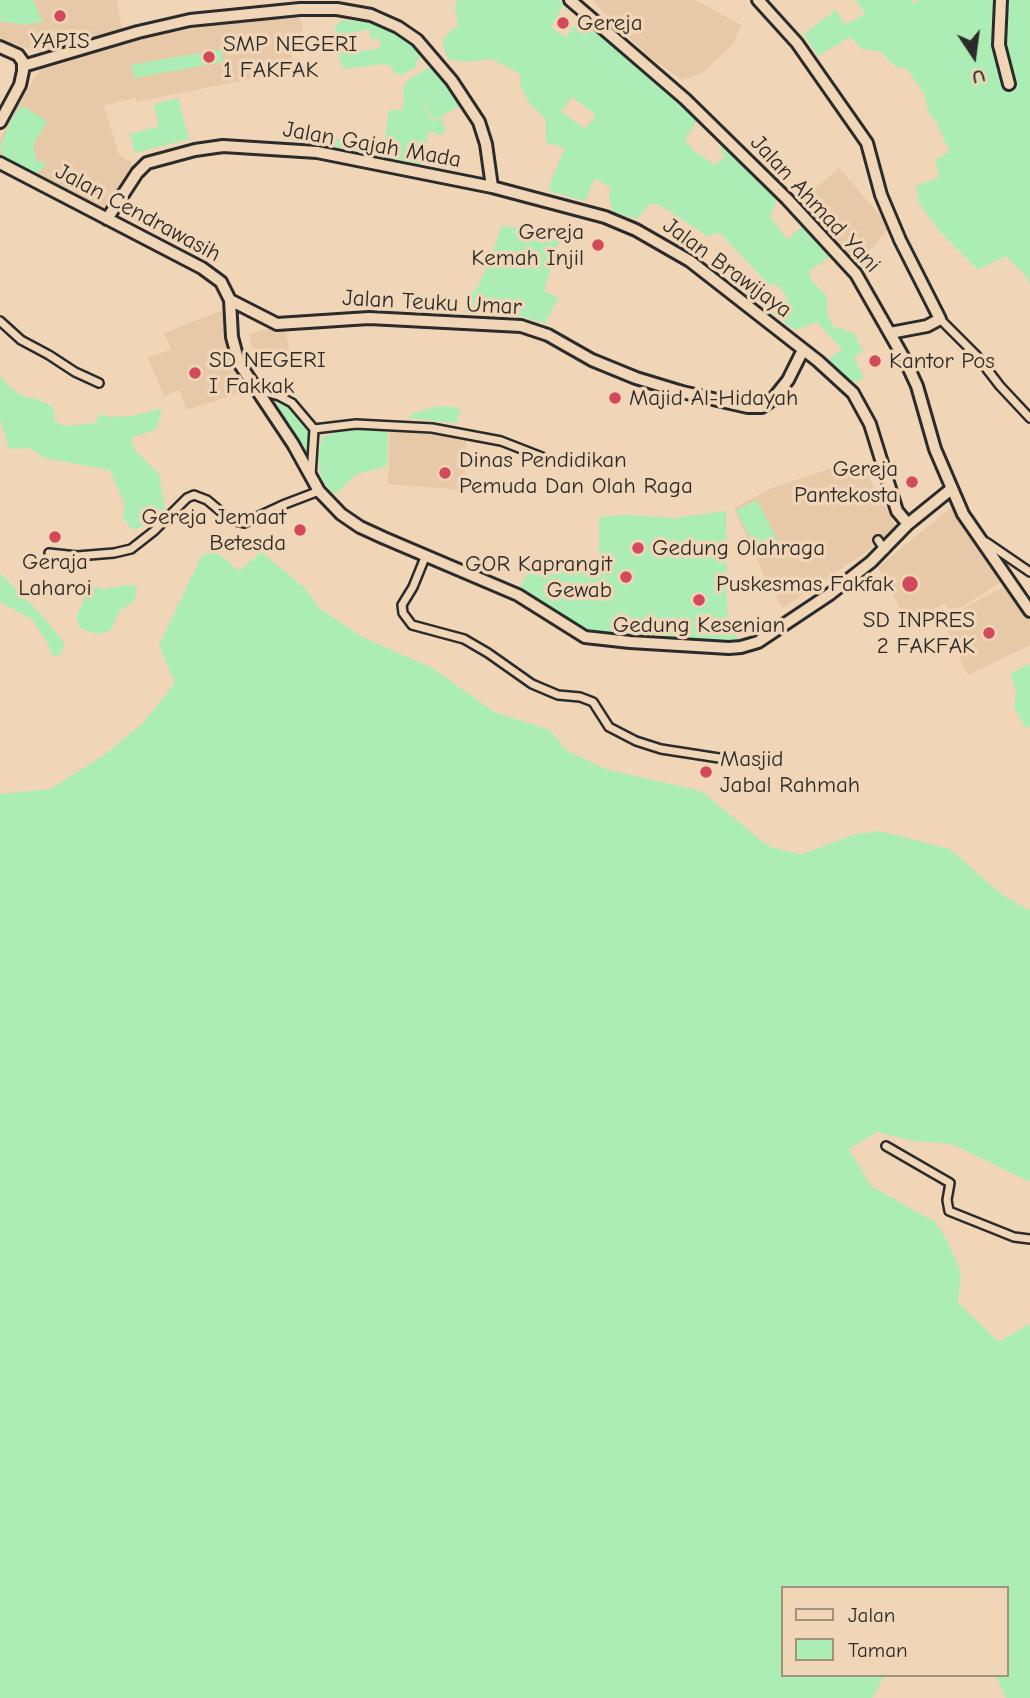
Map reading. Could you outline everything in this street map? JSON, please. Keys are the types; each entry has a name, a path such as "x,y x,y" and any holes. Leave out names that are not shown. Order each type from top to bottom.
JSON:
{"main road":[{"name":"Jalan Ahmad Yani","path":"570,0 685,99 787,199 856,274 917,386 950,490 979,538 1030,611"},
{"path":"758,0 797,43 867,143 881,195 900,240 940,318 927,326 890,333"},
{"path":"1001,0 999,45 1009,84"},
{"path":"23,66 138,32 203,19 300,9 337,9 371,15 398,27 417,40 452,81 479,122 486,144 492,187"},
{"path":"0,47 18,55 23,66 20,85 0,122"},
{"name":"Jalan Gajah Mada","path":"107,219 137,173 147,163 212,147 317,152 492,187"},
{"name":"Jalan Cendrawasih","path":"0,163 202,268 221,282 229,300"},
{"name":"Jalan Brawijaya","path":"492,187 556,203 636,230 690,261 803,350 853,393 863,409 877,443 894,504 908,524"},
{"path":"229,300 234,350 239,363 319,491 341,514 360,527 518,595 585,637 729,648 758,642 830,594 882,545 950,490"},
{"name":"Jalan Teuku Umar","path":"229,300 280,324 369,318 521,326 548,335 592,360 636,378 748,407 762,407 772,400 788,380 803,350"}],"street":[{"path":"940,318 1030,418"},
{"path":"0,321 21,340 99,383"},
{"path":"257,390 292,403 314,429 311,477"},
{"path":"314,429 374,424 432,428 501,441 542,457"},
{"path":"49,553 77,556 127,550 154,531 187,498 194,495 207,500 231,520 244,523 319,491"},
{"path":"979,538 1030,572"},
{"path":"426,555 413,587 402,605 403,613 412,625 464,639 532,684 558,695 580,697 593,702 609,727 636,741 661,749 719,758"},
{"path":"886,1146 950,1183 947,1200 950,1211 1014,1237 1030,1239"}],"shaded area":[{"name":"YAPIS","path":"0,0 117,0 122,30 64,48 41,51 0,42"},
{"path":"593,0 695,0 741,25 733,44 702,73 682,80 650,57 609,19"},
{"path":"301,18 304,36 289,39 294,70 136,102 133,92 134,98 104,106 119,155 135,165 105,210 6,163 0,156 0,141 8,121 39,71 156,35 248,20"},
{"path":"839,168 890,227 863,258 854,263 799,202"},
{"name":"SD NEGERI I Fakkak","path":"222,312 227,355 243,388 239,393 187,410 179,390 164,396 148,358 171,349 164,333"},
{"path":"283,325 292,357 258,366 249,334"},
{"path":"390,430 466,438 467,463 463,490 388,484"},
{"path":"855,466 867,474 896,527 885,539 783,608 763,573 734,508 772,488 834,467"},
{"path":"951,508 1003,581 951,614 940,596 944,604 908,623 878,567"},
{"name":"SD INPRES 2 FAKFAK","path":"1005,586 1030,620 1030,645 968,675 942,620"}],"green space":[{"path":"0,0 33,0 43,22 25,25 0,21"},
{"path":"457,0 559,0 564,4 551,27 565,37 570,32 575,32 570,30 582,17 669,92 697,121 685,140 694,151 715,165 724,158 720,146 724,143 777,199 770,216 787,240 802,227 829,257 810,271 810,278 827,297 827,314 835,329 843,327 845,332 854,332 863,352 854,357 864,378 861,381 848,381 825,362 842,349 817,322 795,330 770,312 788,297 775,283 770,286 721,234 714,233 709,237 660,205 649,204 637,219 613,212 609,198 611,188 595,178 585,201 552,192 548,188 565,148 546,142 546,119 529,103 521,87 520,74 492,59 464,62 448,59 442,43 448,33 458,26 455,8","holes":["572,97 596,115 585,129 561,111"]},
{"path":"856,0 911,0 914,3 920,0 1030,0 1030,284 1006,256 978,270 941,233 919,203 916,186 940,177 935,161 949,150 936,121 929,114 924,93 907,69 896,67 881,52 862,49 850,37 818,56 804,34 836,10 846,25 865,14"},
{"path":"342,20 376,23 397,31 418,47 419,56 415,68 402,75 394,73 391,66 385,64 343,69 336,44 335,26","holes":["369,29 371,39 379,38 380,48 346,54 345,45 350,44 349,33"]},
{"path":"221,49 223,62 134,78 131,65"},
{"path":"432,66 460,106 434,120 416,95 433,122 442,118 445,131 441,135 429,131 420,166 326,145 324,141 343,138 385,139 389,110 403,110 404,86 408,80"},
{"path":"178,98 189,139 135,153 130,134 159,126 154,104"},
{"path":"21,105 47,121 33,146 37,162 44,161 44,167 37,174 4,159 0,147 11,120"},
{"path":"502,226 526,229 548,227 561,237 544,291 559,298 545,323 514,315 464,313 470,295 477,288 487,267"},
{"path":"0,376 24,397 38,399 53,407 55,422 65,426 95,423 100,414 109,417 133,416 159,409 162,412 155,430 131,438 134,449 159,474 165,508 152,523 133,530 123,518 125,505 110,470 44,458 30,448 9,449 0,419"},
{"path":"274,398 287,405 307,425 307,456"},
{"path":"439,406 460,408 457,423 408,418 414,413"},
{"path":"375,427 388,430 387,466 355,475 335,495 322,481 318,458 322,437 345,430"},
{"path":"757,500 778,541 757,551 736,510"},
{"name":"GOR Kaprangit Gewab","path":"726,511 727,613 739,643 580,631 576,624 520,587 528,572 552,567 599,564 599,517 625,515 674,518"},
{"path":"216,552 239,571 261,552 305,588 320,609 364,638 431,667 494,712 550,730 566,750 605,769 701,791 768,846 801,855 855,834 880,831 950,849 1001,894 1030,911 1030,1182 952,1144 913,1141 877,1132 849,1149 871,1186 935,1222 948,1242 961,1273 958,1303 999,1342 1030,1324 1030,1698 1006,1698 996,1677 1009,1677 1009,1586 782,1586 782,1677 884,1677 872,1698 0,1698 0,794 50,789 103,756 142,724 175,683 159,645 202,555"},
{"path":"0,573 45,619 65,644 59,656 52,655 33,620 0,602"},
{"path":"137,586 135,600 119,611 108,632 96,634 80,628 76,617 85,597 96,587 104,589"},
{"path":"1030,664 1030,727 1025,727 1014,707 1016,690 1010,674"}],"place":[{"name":"YAPIS","path":"60,16"},
{"name":"Gereja","path":"563,23"},
{"name":"SMP NEGERI 1 FAKFAK","path":"209,57"},
{"name":"Gereja Kemah Injil","path":"598,245"},
{"name":"Kantor Pos","path":"875,361"},
{"name":"SD NEGERI I Fakkak","path":"195,373"},
{"name":"Majid Al-Hidayah","path":"615,398"},
{"name":"Dinas Pendidikan Pemuda Dan Olah Raga","path":"445,473"},
{"name":"Gereja Pantekosta","path":"912,482"},
{"name":"Gereja Jemaat Betesda","path":"300,530"},
{"name":"Geraja Laharoi","path":"55,537"},
{"name":"Gedung Olahraga","path":"638,548"},
{"name":"GOR Kaprangit Gewab","path":"626,577"},
{"name":"Puskesmas Fakfak","path":"910,584"},
{"name":"Gedung Kesenian","path":"699,600"},
{"name":"SD INPRES 2 FAKFAK","path":"989,633"},
{"name":"Masjid Jabal Rahmah","path":"706,772"}]}
